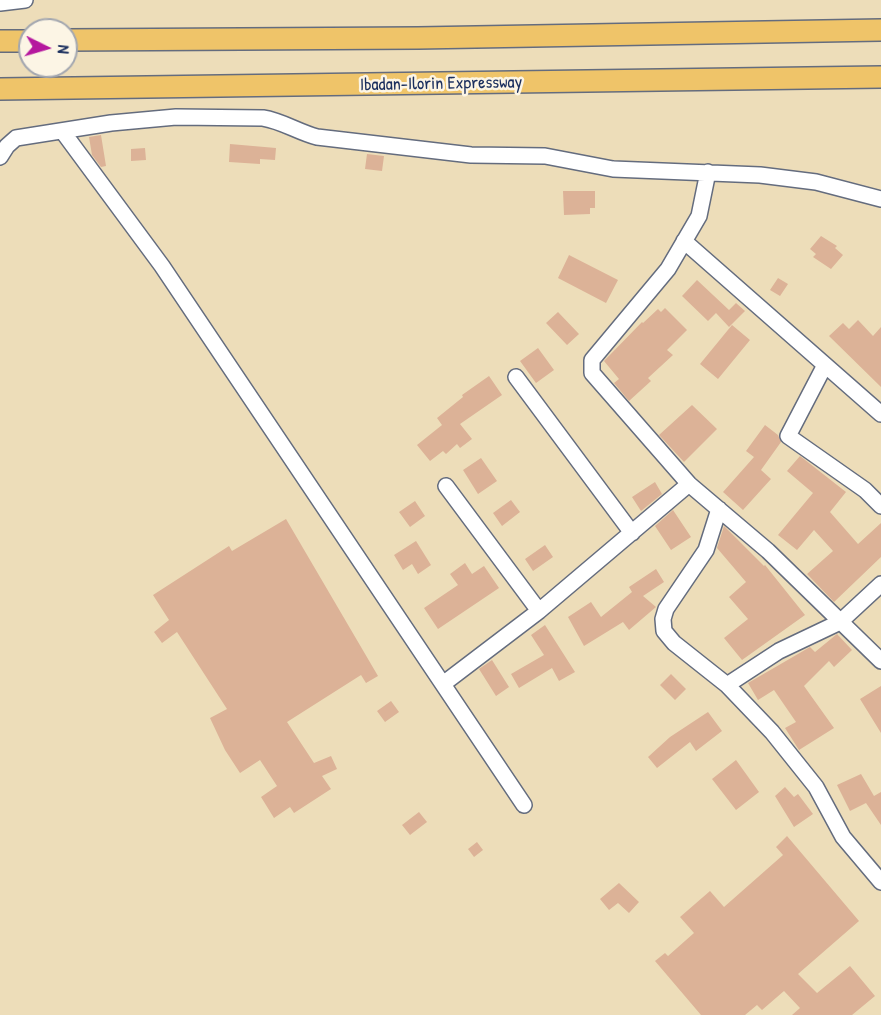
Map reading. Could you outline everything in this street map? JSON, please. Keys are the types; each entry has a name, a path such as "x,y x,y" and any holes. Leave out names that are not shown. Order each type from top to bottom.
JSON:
{"highway":[{"path":"78,40 406,38 881,30"},
{"path":"0,41 18,41"},
{"name":"Ibadan-Ilorin Expressway","path":"0,89 881,77"}],"street":[{"path":"0,3 25,0"},
{"path":"0,157 16,138 111,123 176,117 262,118 276,120 300,133 317,137 471,155 545,156 613,168 760,175 816,182 881,199"},
{"path":"63,132 162,266 524,805"},
{"path":"708,172 699,216 668,270 592,360 590,367 592,373 689,484 768,551 881,661"},
{"path":"684,241 881,414"},
{"path":"825,365 788,436 865,490 881,506"},
{"path":"516,377 632,533"},
{"path":"443,684 539,611 689,484"},
{"path":"446,486 539,611"},
{"path":"719,509 706,550 666,609 663,619 664,631 674,643 728,685 800,764 816,787 843,837 881,882"},
{"path":"728,685 779,651 840,622 881,584"}],"building":[{"path":"101,135 106,166 101,167 92,155 89,137"},
{"path":"230,144 276,148 275,160 260,159 260,164 229,162"},
{"path":"145,148 146,160 131,161 131,149"},
{"path":"367,154 384,156 382,171 365,169"},
{"path":"563,191 595,191 595,208 590,208 590,214 564,215"},
{"path":"821,236 837,246 835,248 843,255 831,269 813,257 816,254 810,249"},
{"path":"569,255 618,280 606,303 558,278"},
{"path":"778,278 788,284 780,296 770,290"},
{"path":"697,280 729,310 736,303 745,311 729,327 716,313 708,321 682,296"},
{"path":"665,308 687,330 667,350 673,355 648,378 651,381 629,401 614,383 619,379 604,361 642,322 658,309 661,312"},
{"path":"558,312 579,334 567,345 546,323"},
{"path":"858,320 873,336 881,327 881,387 829,336 843,323 849,329"},
{"path":"732,325 750,340 718,379 700,364"},
{"path":"538,348 554,370 536,383 520,361"},
{"path":"489,376 502,395 460,424 472,439 460,448 457,444 446,454 443,451 430,461 417,445 442,425 437,418 463,397 462,395"},
{"path":"692,405 717,429 684,462 659,435"},
{"path":"765,425 778,435 781,442 761,470 771,479 743,510 723,492 754,457 746,451"},
{"path":"800,456 846,492 830,512 858,544 881,523 881,557 834,602 807,574 833,551 814,530 797,550 778,535 813,493 787,471"},
{"path":"481,458 497,481 478,494 463,470"},
{"path":"655,482 662,494 641,511 632,497"},
{"path":"511,500 520,512 502,526 493,513"},
{"path":"415,501 425,516 410,527 399,512"},
{"path":"673,510 691,537 671,550 655,526"},
{"path":"286,519 378,676 366,683 361,675 287,722 314,763 331,756 337,769 322,776 331,789 294,813 290,807 274,818 261,797 277,786 260,760 240,773 225,750 210,718 227,709 177,632 162,643 154,632 169,620 153,595 229,546 232,551"},
{"path":"724,526 765,565 805,615 742,660 724,638 748,619 729,597 746,582 717,548"},
{"path":"416,541 431,565 418,574 412,564 403,570 394,555"},
{"path":"545,545 553,557 533,571 525,559"},
{"path":"465,563 472,574 484,566 499,588 438,629 424,608 458,585 450,574"},
{"path":"656,569 664,582 643,596 656,607 629,630 623,622 584,646 568,617 591,602 601,617 632,592 629,587"},
{"path":"545,625 575,672 559,681 552,668 519,688 511,674 544,655 531,635"},
{"path":"837,634 852,650 834,667 829,661 804,686 834,728 799,750 785,728 796,722 774,690 758,700 748,683 810,647 815,652"},
{"path":"492,660 509,687 496,696 479,669"},
{"path":"671,674 686,689 675,700 660,685"},
{"path":"881,686 881,733 860,699"},
{"path":"391,701 399,712 385,722 377,711"},
{"path":"708,712 722,731 696,751 690,742 657,768 648,757 670,737"},
{"path":"736,760 759,792 736,810 712,779"},
{"path":"861,774 874,796 881,792 881,825 866,803 850,811 837,785"},
{"path":"785,787 794,797 798,794 813,814 794,827 775,796"},
{"path":"419,812 427,822 410,835 402,825"},
{"path":"787,836 859,921 798,974 817,993 850,966 875,996 852,1015 792,1015 800,1008 784,991 762,1010 757,1005 745,1015 701,1015 655,961 665,953 668,956 694,933 680,917 710,891 724,907 783,855 776,847"},
{"path":"477,842 483,850 474,857 468,849"},
{"path":"619,883 639,902 629,913 618,903 609,910 600,899"}]}
